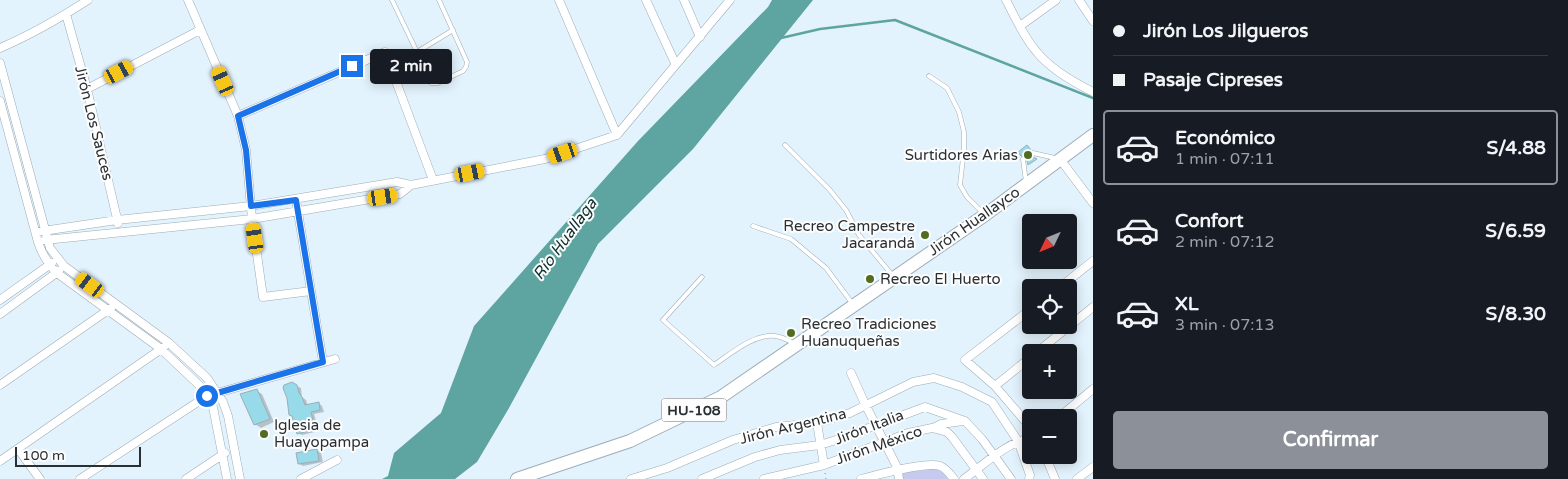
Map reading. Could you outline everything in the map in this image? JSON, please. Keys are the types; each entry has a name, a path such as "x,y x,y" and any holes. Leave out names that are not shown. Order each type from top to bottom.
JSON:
{"main road":[{"name":"Jirón Huallayco","path":"853,305 1026,185 1093,135"},
{"name":"HU-108","path":"517,479 630,442 721,397 853,305"}],"street":[{"path":"0,48 20,40 88,0"},
{"path":"188,0 238,116 246,150 252,218 263,297 311,291"},
{"path":"559,0 617,135"},
{"path":"646,0 675,63"},
{"path":"684,0 700,37"},
{"path":"36,232 117,220 296,200 397,182 411,185 545,159 617,135 675,63 700,37 730,0"},
{"path":"1006,0 1036,51 1052,66 1078,85 1093,92"},
{"path":"1020,26 1056,0"},
{"path":"1079,0 1093,21"},
{"name":"Jirón Los Sauces","path":"66,14 87,89 120,232"},
{"path":"87,89 200,30"},
{"path":"238,116 385,52 433,180"},
{"path":"0,63 50,248 64,266 170,344 207,378 228,416 240,479"},
{"path":"0,101 38,242 49,265 160,350 199,385 213,408 227,479"},
{"path":"1060,160 1093,203"},
{"path":"38,242 252,218 400,194 411,185"},
{"path":"296,200 323,362"},
{"path":"0,300 57,258"},
{"path":"1070,279 1093,261"},
{"path":"0,314 64,266"},
{"path":"0,385 116,304"},
{"path":"1047,344 1093,307"},
{"path":"1022,316 965,360 995,386 1022,418"},
{"path":"0,461 170,344"},
{"path":"80,479 207,396 335,359"},
{"path":"995,386 1022,364"},
{"path":"851,373 897,467 898,475"},
{"name":"Jirón Argentina","path":"631,479 667,468 733,440 776,427 817,423 850,413 913,382 934,378 962,387 992,402 1019,441 1029,479"},
{"path":"1069,409 1093,389"},
{"name":"Jirón Italia","path":"702,479 755,457 780,450 820,445 925,407 965,421 973,428 1011,479"},
{"path":"932,428 942,424 965,421"},
{"path":"817,423 824,464"},
{"name":"Jirón México","path":"764,479 824,464 908,433 932,428 947,432 983,479"},
{"path":"964,479 994,456 1022,440"},
{"path":"186,479 233,447"},
{"path":"18,449 40,479"},
{"path":"301,479 337,460"},
{"path":"861,479 898,475 922,465 933,464 941,466 954,479"},
{"path":"1049,464 1055,479"},
{"path":"1077,479 1093,467"},
{"path":"652,479 667,468"}],"lane":[{"path":"392,0 417,52 426,79 438,83 463,72 467,62 439,0"},
{"path":"417,52 453,30"},
{"path":"929,76 947,88 959,112 964,132 960,185 967,197 985,214"},
{"path":"785,145 829,189 846,210 859,235 894,278"},
{"path":"1033,152 1060,160"},
{"path":"1024,159 1026,185"},
{"path":"753,226 791,239 826,268 853,305"},
{"path":"702,277 663,320 714,365 752,340 766,336 777,336 799,344"}],"shaded area":[{"path":"924,467 938,470 948,479 903,479 903,473"}],"water":[{"name":"Río Huallaga","path":"772,0 813,0 693,149 598,244 509,408 477,462 455,479 382,479 388,476 394,453 441,413 474,326 638,141 768,7"}],"building":[{"path":"1027,145 1031,150 1030,155 1037,159 1028,165 1026,157 1021,156 1018,152"},
{"path":"292,382 297,385 305,405 319,402 320,410 311,412 315,429 297,434 292,416 289,415 287,398 283,388 284,385"},
{"path":"257,389 270,419 254,425 240,394"},
{"path":"317,449 319,461 298,464 296,453"}],"waterway":[{"path":"781,38 820,29 895,20 1093,98"}],"place":[{"name":"Surtidores Arias","path":"1028,155"},
{"name":"Recreo Campestre Jacarandá","path":"925,235"},
{"name":"Recreo El Huerto","path":"870,279"},
{"name":"Recreo Tradiciones Huanuqueñas","path":"791,333"},
{"name":"Iglesia de Huayopampa","path":"264,434"}],"route":[{"path":"207,396 323,362 296,200 251,206 246,150 238,116 352,66"}]}
